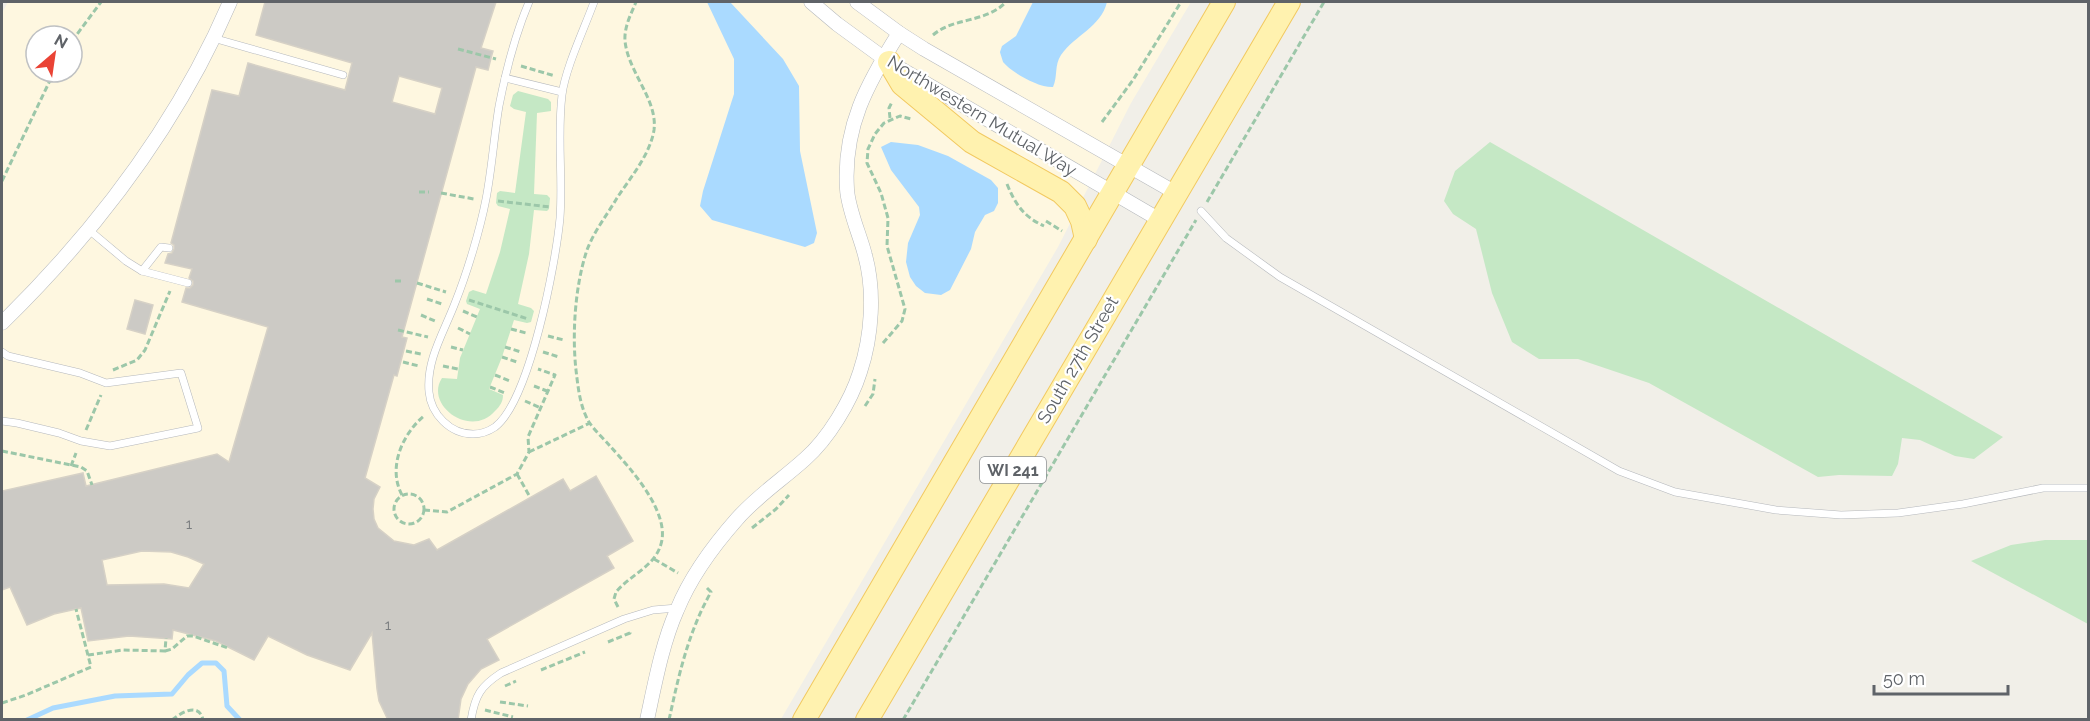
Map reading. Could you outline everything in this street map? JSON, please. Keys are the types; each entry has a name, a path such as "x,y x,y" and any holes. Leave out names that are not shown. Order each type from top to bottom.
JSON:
{"main road":[{"name":"WI 241","path":"804,720 1224,2"},
{"name":"South 27th Street","path":"867,720 1289,2"},
{"path":"886,60 902,84 972,142 1061,192 1075,206 1082,221 1086,239"}],"street":[{"path":"2,323 44,281 89,230 131,175 166,123 213,38 230,2"},
{"name":"Northwestern Mutual Way","path":"811,2 886,60 1160,220"},
{"name":"Northwestern Mutual Way","path":"857,2 899,33 1176,193"},
{"path":"647,720 677,608 711,552 738,518 775,483 807,458 838,420 853,391 869,334 871,292 866,258 847,191 848,146 856,111 868,83 886,60 899,33"}],"lane":[{"path":"529,2 505,78 486,200 464,279 438,340 429,376 429,394 433,408 443,422 458,431 472,434 494,428 504,418 520,385 545,309 560,208 562,92 594,2"},
{"path":"213,38 343,75"},
{"path":"505,78 562,92"},
{"path":"1201,211 1226,238 1280,277 1619,471 1675,492 1776,510 1840,515 1898,513 1963,504 2043,488 2088,488"},
{"path":"89,230 126,261 142,271 188,283"},
{"path":"142,271 161,247 169,248"},
{"path":"2,352 8,356 80,372 106,383 181,373 198,428 110,446 2,421"},
{"path":"471,720 473,706 484,684 501,673 624,619 653,610 677,608"}],"path":[{"path":"84,25 101,2"},
{"path":"619,609 614,599 616,592 654,558 663,537 659,513 641,484 590,423 582,404 576,370 574,318 586,252 643,158 654,129 648,100 631,67 625,38 628,21 636,2"},
{"path":"932,36 941,28 983,17 1006,2"},
{"path":"1102,122 1133,80 1181,2"},
{"path":"903,720 1324,2"},
{"path":"458,49 498,60"},
{"path":"519,65 566,79"},
{"path":"2,181 48,84"},
{"path":"890,119 889,108 893,100"},
{"path":"419,192 429,192"},
{"path":"441,193 474,199"},
{"path":"498,201 560,208"},
{"path":"1046,221 1062,231"},
{"path":"395,281 404,282"},
{"path":"417,283 446,292"},
{"path":"467,299 541,323"},
{"path":"398,330 438,340"},
{"path":"432,364 458,369"},
{"path":"495,375 520,385"},
{"path":"424,510 447,512 517,474 529,452 528,437 555,375"},
{"path":"402,495 397,486 396,466 404,441 413,426 433,408"},
{"path":"529,452 590,423"},
{"path":"2,451 81,467 87,471 92,485"},
{"path":"517,474 530,497"},
{"path":"411,494 419,498 424,510 423,516 415,523 405,524 394,513 395,503 402,495 411,494"},
{"path":"654,558 682,575"},
{"path":"2,704 91,667 76,609"},
{"path":"608,642 630,633 628,628"},
{"path":"88,655 123,650 165,651 172,649 187,636 228,648"},
{"path":"165,651 166,638"},
{"path":"539,670 585,652"},
{"path":"500,702 528,706"},
{"path":"172,720 188,709 197,710 202,714 203,720"},
{"path":"484,710 513,717"}],"shaded area":[{"path":"8,2 1191,2 1131,103 1058,247 781,719 2,720 2,13"}],"green space":[{"path":"518,91 548,99 551,102 551,111 537,113 534,194 547,195 550,198 549,209 547,211 534,210 529,254 518,304 534,311 531,322 514,320 489,389 503,395 500,406 485,419 463,420 445,408 439,398 438,388 442,378 457,379 460,358 480,309 467,304 469,292 473,290 486,294 500,252 510,209 498,206 497,193 500,191 515,193 526,112 510,106 513,95"},
{"path":"1490,142 2003,437 1974,459 1955,456 1920,440 1902,438 1898,464 1892,476 1818,477 1649,383 1578,359 1539,359 1512,342 1492,293 1476,229 1453,214 1444,201 1455,171"},
{"path":"2045,540 2088,540 2088,624 1971,561 2011,545"}],"water":[{"path":"707,2 730,2 783,59 799,86 800,151 817,233 814,243 805,247 712,220 700,206 734,94 734,59"},
{"path":"1033,2 1107,2 1104,11 1094,24 1061,55 1053,87 1040,85 1019,75 1003,62 1000,53 1002,46 1016,36"},
{"path":"891,142 918,145 948,156 991,180 998,188 998,203 994,211 985,215 975,232 971,249 950,290 941,295 925,293 910,277 906,262 908,243 920,215 919,207 891,170 881,147"}],"building":[{"path":"265,2 496,2 481,48 493,51 488,70 476,67 402,337 407,338 397,376 394,375 365,478 380,487 374,499 374,519 378,528 394,541 414,545 429,539 437,550 563,479 570,491 596,476 633,541 607,556 614,568 487,639 499,660 481,669 468,684 461,699 458,720 388,720 379,701 372,633 350,670 307,655 268,636 254,660 216,641 173,630 172,639 129,636 88,641 81,608 54,614 27,625 10,587 2,590 2,491 83,473 86,486 217,454 229,462 268,327 182,302 186,288 193,285 193,281 189,278 192,269 165,263 168,254 174,249 171,243 212,90 239,96 248,63 345,90 352,63 256,35","holes":["399,76 442,88 435,114 392,102","142,551 171,552 204,564 189,588 164,584 107,585 102,560"]},
{"path":"135,300 153,305 145,334 127,329"}],"waterway":[{"path":"27,720 53,708 115,696 172,694 202,663 216,663 224,671 227,706 240,720"}]}
